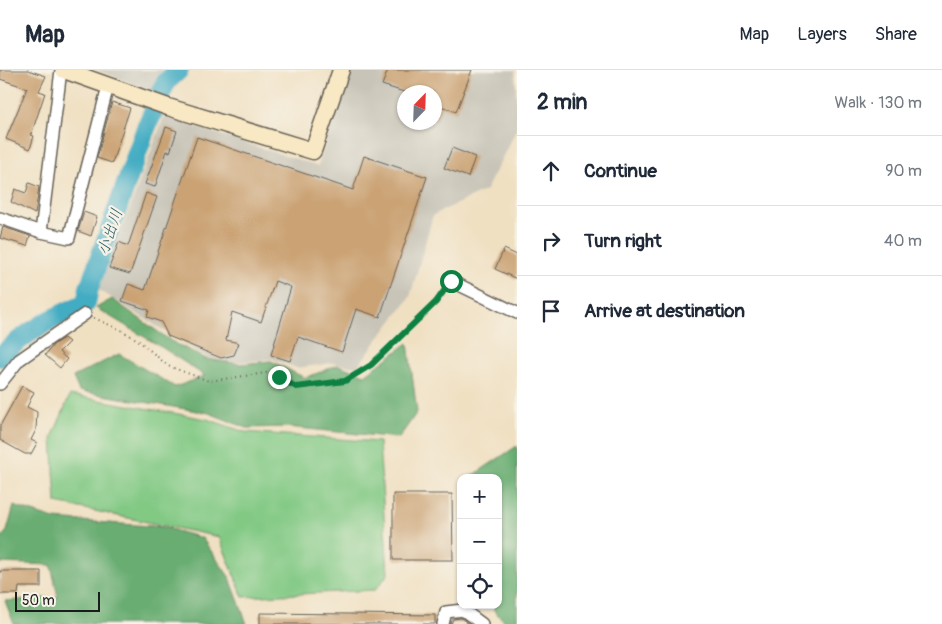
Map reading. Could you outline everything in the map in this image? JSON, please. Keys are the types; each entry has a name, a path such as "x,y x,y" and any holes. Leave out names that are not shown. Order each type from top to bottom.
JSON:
{"street":[{"path":"42,232 62,70 151,102 313,151 341,70"},
{"path":"0,218 42,232 69,238 108,86"},
{"path":"451,281 517,313"},
{"path":"0,384 19,360 84,314"},
{"path":"443,624 446,612 463,610 482,624"}],"path":[{"path":"84,314 129,335 168,366 210,381 266,373 296,387 345,381 371,365 436,302 451,281"}],"shaded area":[{"path":"96,70 165,70 153,91"},
{"path":"350,70 515,70 517,128 486,190 433,215 410,297 357,367 332,363 297,368 272,359 238,362 208,358 99,290 164,117 318,166"}],"green space":[{"path":"112,299 171,341 206,359 241,364 271,361 305,378 338,365 365,375 408,343 417,412 399,438 287,427 247,428 209,413 79,391 73,377 119,354 175,387 205,376 163,348 96,308"},
{"path":"70,395 207,419 245,432 379,442 388,574 375,590 243,597 219,537 56,503 52,438"},
{"path":"517,446 517,624 508,624 494,609 502,609 502,474 475,474"},
{"path":"14,506 54,519 163,527 202,538 230,578 247,624 14,624 5,601 58,597 51,565 0,563 0,539 7,531"}],"building":[{"path":"0,70 28,70 46,76 39,91 45,93 31,135 34,136 30,149 6,139 27,88 0,79"},
{"path":"388,70 472,70 456,112 442,106 442,85 397,85 397,90 382,85"},
{"path":"112,102 130,108 112,163 97,158"},
{"path":"166,127 177,131 170,152 167,151 155,187 145,184"},
{"path":"197,137 353,190 364,156 427,177 380,317 356,309 342,352 298,337 290,361 271,355 291,287 275,281 261,322 232,312 226,340 239,343 234,355 221,358 168,336 161,322 147,317 149,310 122,301 128,284 145,290"},
{"path":"452,148 475,157 468,177 444,168"},
{"path":"29,183 39,187 35,214 11,202 15,189 26,193"},
{"path":"146,193 157,197 130,274 109,268 119,242 128,246"},
{"path":"84,212 97,217 91,236 78,231"},
{"path":"3,227 30,236 27,246 0,238"},
{"path":"504,249 517,255 517,279 495,269"},
{"path":"64,338 69,342 59,352 67,359 60,368 45,355 54,344"},
{"path":"22,386 34,392 27,407 37,412 36,430 31,440 37,443 31,454 25,454 0,440 0,426"},
{"path":"393,494 452,494 453,560 393,560"},
{"path":"0,571 41,571 41,587 19,587 18,594 0,594"},
{"path":"260,613 435,615 435,624 260,624"},
{"path":"461,618 469,624 451,624 453,619"}],"waterway":[{"name":"小出川","path":"0,357 19,340 40,326 86,303 89,288 146,128 166,82 179,70"}],"route":[{"path":"279,377 296,387 345,381 371,365 436,302 451,281"}]}
